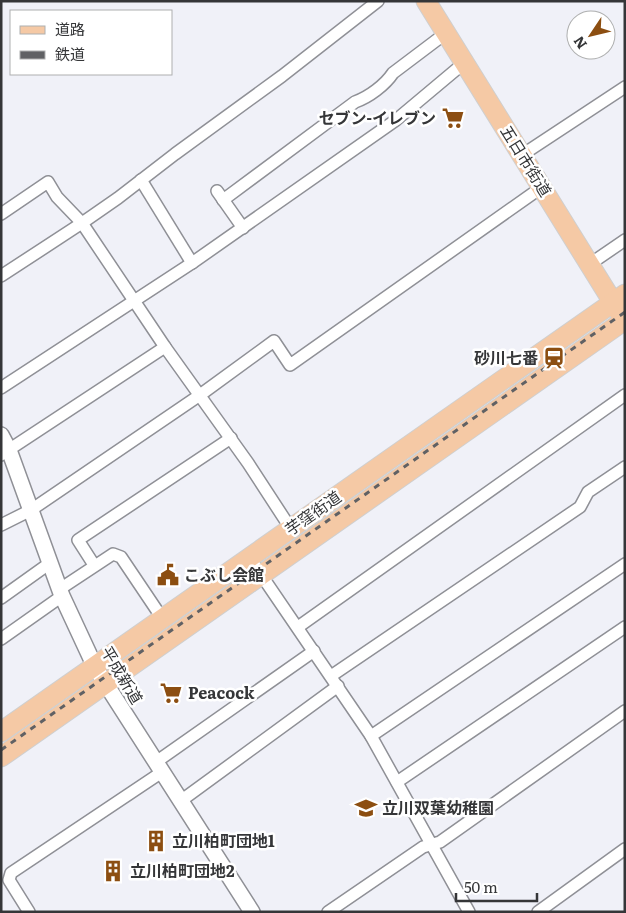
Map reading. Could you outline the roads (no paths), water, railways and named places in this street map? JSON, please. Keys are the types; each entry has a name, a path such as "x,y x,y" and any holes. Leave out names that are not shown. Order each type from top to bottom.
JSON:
{"main road":[{"name":"五日市街道","path":"426,1 590,264 619,298 624,321"},
{"name":"芋窪街道","path":"1,732 619,298"},
{"name":"芋窪街道","path":"1,757 624,321"}],"street":[{"path":"1,276 82,223 141,180 282,76 378,1"},
{"path":"243,228 220,195 355,102 363,100 388,80 393,73 446,32"},
{"path":"1,388 243,228 396,120 464,63"},
{"path":"522,155 625,87"},
{"path":"141,180 192,263"},
{"path":"1,214 48,182 57,197 82,223 136,300 165,346 231,438 291,529"},
{"path":"1,525 31,510 200,395 274,341 290,365 542,187"},
{"path":"590,264 625,240"},
{"path":"5,452 165,346"},
{"path":"298,627 625,396"},
{"name":"平成新道","path":"1,435 5,452 31,510 61,593 95,667 252,912"},
{"path":"94,565 78,540 231,438"},
{"path":"331,676 580,507 588,492 625,467"},
{"path":"1,639 94,565 113,554 121,556 162,618"},
{"path":"250,557 371,736 470,912"},
{"path":"1,598 50,562"},
{"path":"371,736 625,564"},
{"path":"397,782 625,627"},
{"path":"28,912 9,880 11,873 159,767 314,651"},
{"path":"182,800 338,686"},
{"path":"328,912 423,848 440,842 625,711"},
{"path":"538,912 625,849"}],"railway":[{"path":"1,750 625,312"}],"place":[{"name":"セブン-イレブン","path":"453,118"},
{"name":"砂川七番","path":"554,358"},
{"name":"こぶし会館","path":"168,575"},
{"name":"Peacock","path":"171,693"},
{"name":"立川双葉幼稚園","path":"366,808"},
{"name":"立川柏町団地1","path":"156,841"},
{"name":"立川柏町団地2","path":"113,871"}]}
